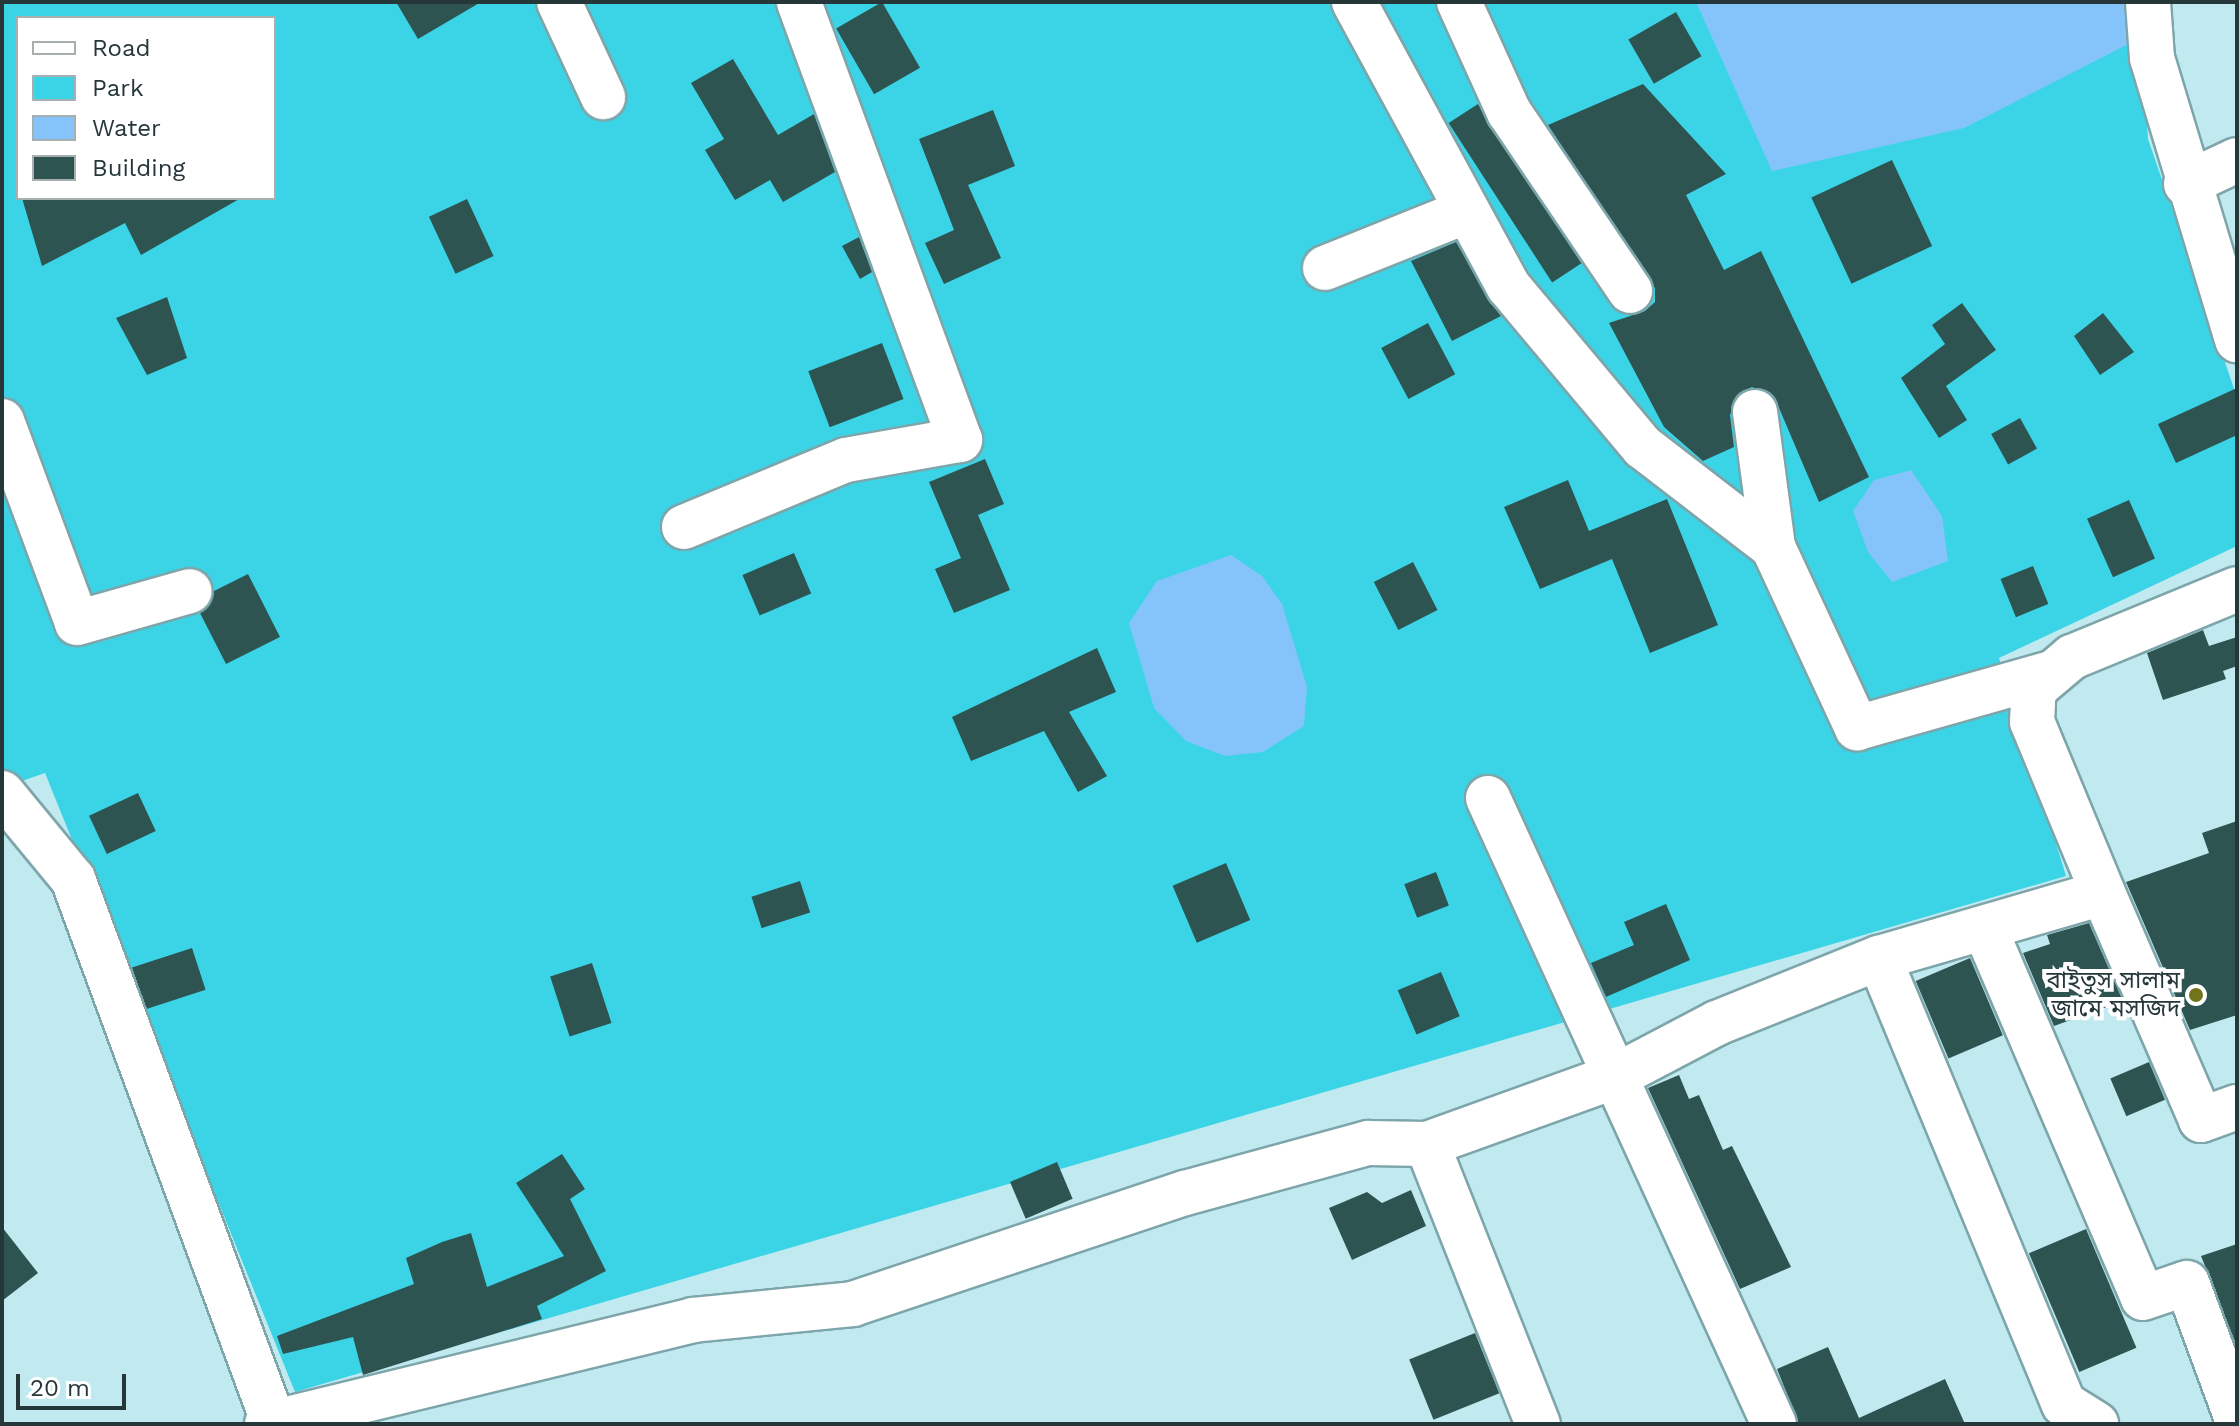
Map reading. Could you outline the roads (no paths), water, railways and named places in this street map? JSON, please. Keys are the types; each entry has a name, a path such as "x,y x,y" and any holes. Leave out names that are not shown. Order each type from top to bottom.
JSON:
{"street":[{"path":"559,2 603,97"},
{"path":"684,527 846,460 960,440 799,2"},
{"path":"1354,2 1509,287 1643,447 1773,547"},
{"path":"1459,2 1509,112 1630,291"},
{"path":"2148,2 2152,58 2186,184 2237,340"},
{"path":"2186,184 2237,160"},
{"path":"1325,268 1467,211"},
{"path":"1755,412 1773,547 1857,728 2052,673"},
{"path":"2,421 77,623 190,591"},
{"path":"2237,589 2072,657 2034,689 2032,722 2201,1120 2237,1107"},
{"path":"2,793 73,879 270,1423 693,1320 853,1304 1185,1193 1368,1143 1427,1144 1616,1076 1717,1023 1879,958 2103,893"},
{"path":"1488,798 1774,1424"},
{"path":"1985,929 2143,1298 2187,1283 2237,1419"},
{"path":"1879,958 2064,1404 2096,1424"},
{"path":"1427,1144 1538,1424"}],"water":[{"path":"1696,2 2138,2 2142,37 1964,128 1772,171"},
{"path":"1911,470 1942,516 1948,561 1892,582 1868,552 1853,511 1874,480"},
{"path":"1231,555 1262,576 1282,604 1307,687 1304,726 1263,752 1225,756 1186,741 1154,708 1129,623 1157,581"}],"place":[{"name":"বাইতুস সালাম জামে মসজিদ","path":"2196,995"}]}
